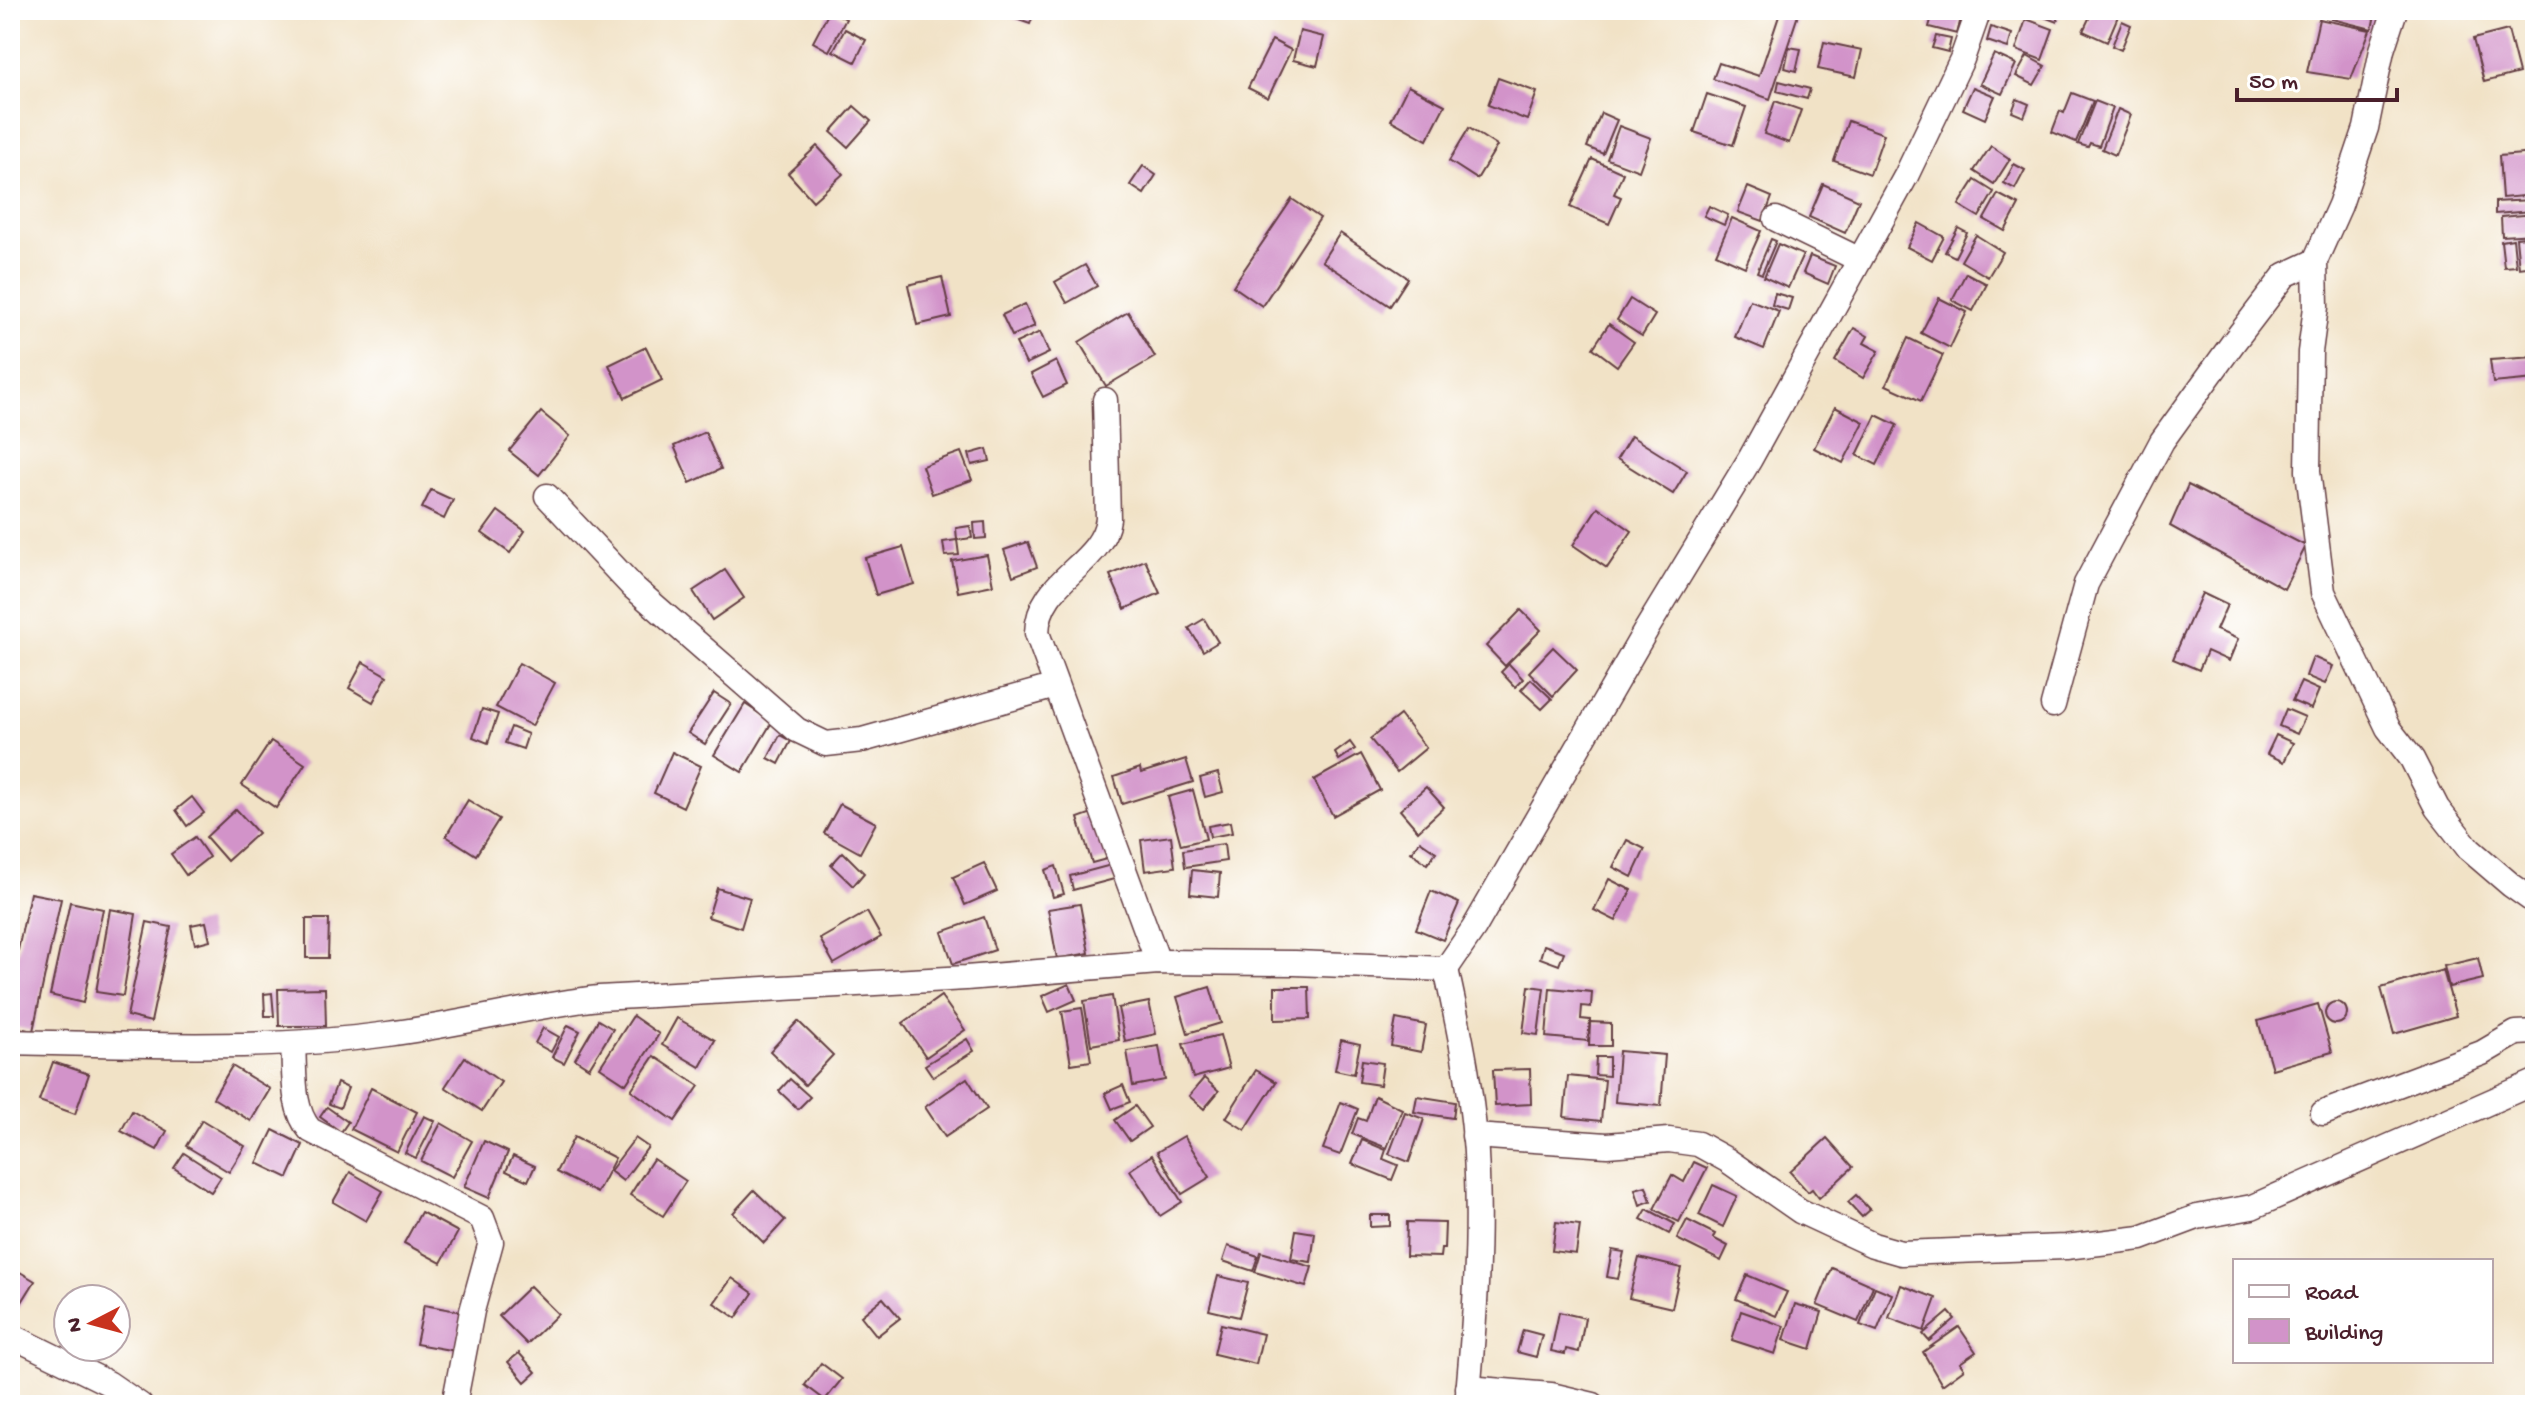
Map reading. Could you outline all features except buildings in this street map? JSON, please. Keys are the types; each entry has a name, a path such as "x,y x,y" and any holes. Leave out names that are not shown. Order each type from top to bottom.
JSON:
{"street":[{"path":"1593,1405 1551,1395 1468,1396 1477,1282 1477,1173 1466,1059 1446,969 1474,928 1646,630 1750,459 1929,131 1962,59 1979,10"},
{"path":"2395,10 2382,50 2366,128 2340,205 2315,261 2316,307 2310,352 2308,471 2323,592 2388,728 2412,759 2437,808 2469,849 2535,902"},
{"path":"1776,219 1858,259"},
{"path":"2053,705 2086,584 2162,441 2285,275 2315,261"},
{"path":"1105,400 1106,535 1047,597 1037,616 1037,633 1158,962"},
{"path":"547,496 633,587 797,730 826,744 862,740 1056,686"},
{"path":"10,1042 293,1044 390,1034 546,1004 599,998 966,978 1158,962 1446,969"},
{"path":"2323,1113 2482,1053 2516,1033 2535,1032"},
{"path":"293,1044 297,1107 300,1119 310,1130 482,1218 488,1229 491,1242 472,1311 454,1405"},
{"path":"1474,1136 1607,1145 1669,1140 1698,1144 1727,1160 1800,1211 1873,1245 1901,1253 2066,1247 2141,1238 2197,1217 2252,1207 2535,1082"},
{"path":"10,1335 108,1383 140,1405"}]}
